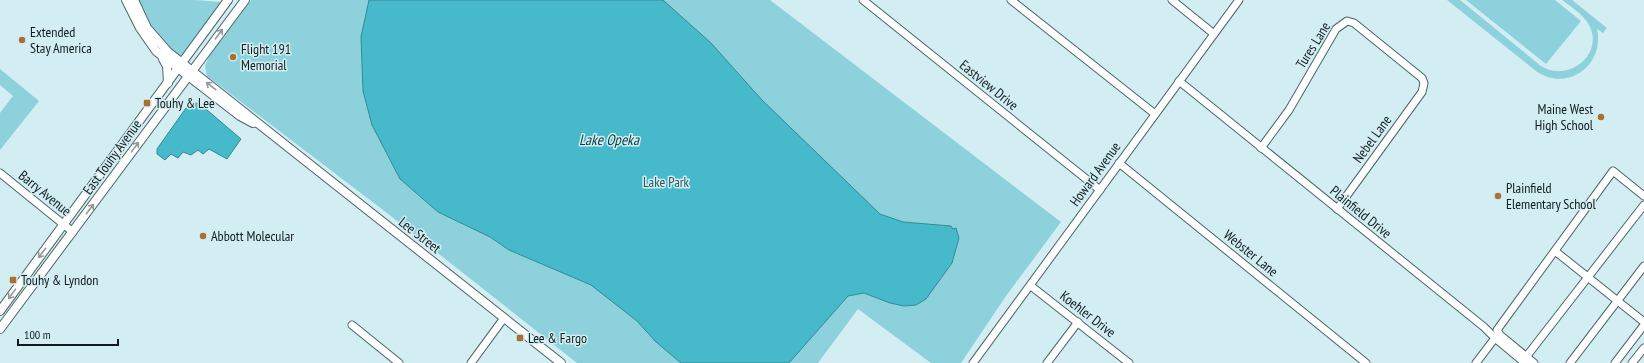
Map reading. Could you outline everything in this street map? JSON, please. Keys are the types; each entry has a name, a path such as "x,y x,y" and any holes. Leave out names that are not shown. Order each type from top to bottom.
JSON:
{"main road":[{"path":"120,0 130,10"},
{"name":"Lee Street","path":"126,0 130,10 146,37 161,56 180,66 240,116 263,128 561,363"},
{"name":"Lee Street","path":"134,0 147,28 154,38 180,66"},
{"name":"East Touhy Avenue","path":"1,306 63,225 228,0"},
{"name":"East Touhy Avenue","path":"0,329 189,73 245,0"},
{"path":"161,56 167,66 168,82"}],"street":[{"name":"Eastview Drive","path":"863,0 1100,190"},
{"path":"1011,0 1155,114"},
{"path":"1172,0 1214,34"},
{"name":"Howard Avenue","path":"973,363 1239,0"},
{"name":"Tures Lane","path":"1262,148 1289,110 1336,29 1347,21 1354,22 1422,78 1424,83"},
{"name":"Plainfield Drive","path":"1179,81 1484,327 1495,338 1526,360"},
{"name":"Nebel Lane","path":"1337,209 1422,92 1424,83"},
{"name":"Webster Lane","path":"1119,163 1366,363"},
{"path":"1534,363 1526,360 1500,336 1497,330 1613,171 1644,196"},
{"name":"Barry Avenue","path":"0,173 73,232"},
{"path":"1526,360 1644,205"},
{"path":"1555,251 1644,324 1615,363"},
{"path":"1570,363 1644,266"},
{"name":"Koehler Drive","path":"1030,286 1129,363"},
{"path":"1,306 12,313"},
{"path":"470,363 504,318"},
{"path":"1047,363 1078,322"},
{"path":"352,325 399,363"},
{"path":"1476,363 1495,338"},
{"path":"1621,355 1632,363 1644,348"}],"green space":[{"path":"138,0 195,0 221,2 182,59 175,54 150,27"},
{"name":"Lake Opeka","path":"251,0 770,0 1061,222 1006,296 961,363 931,363 858,309 818,363 577,363 387,213 207,76 205,66 210,54"},
{"path":"1447,0 1460,0 1541,66 1551,70 1562,71 1581,63 1588,56 1592,46 1593,36 1584,17 1562,0 1572,0 1607,28 1603,33 1597,29 1598,42 1595,54 1589,64 1581,72 1571,77 1560,79 1548,77 1536,71"},
{"path":"1466,0 1555,0 1581,21 1546,64"},
{"path":"0,69 39,101 0,150 0,113 13,96 0,85"}],"water":[{"name":"Lake Opeka","path":"369,0 663,0 711,43 762,100 880,214 903,222 951,226 953,229 956,228 959,238 952,263 926,299 916,305 904,306 890,303 864,293 848,296 789,363 681,363 656,342 637,321 591,285 509,250 490,237 438,212 400,179 372,125 363,91 361,37"},
{"path":"196,103 200,104 241,139 227,159 209,149 203,154 198,150 191,155 183,152 178,158 171,154 165,160 157,154 157,149 186,108"}],"place":[{"name":"Extended Stay America","path":"22,40"},
{"name":"Flight 191 Memorial","path":"233,57"},
{"name":"Touhy & Lee","path":"147,103"},
{"name":"Maine West High School","path":"1601,117"},
{"name":"Plainfield Elementary School","path":"1498,196"},
{"name":"Abbott Molecular","path":"203,236"},
{"name":"Touhy & Lyndon","path":"13,280"},
{"name":"Lee & Fargo","path":"520,338"}],"park label":[{"name":"Lake Park","path":"666,182"}]}
